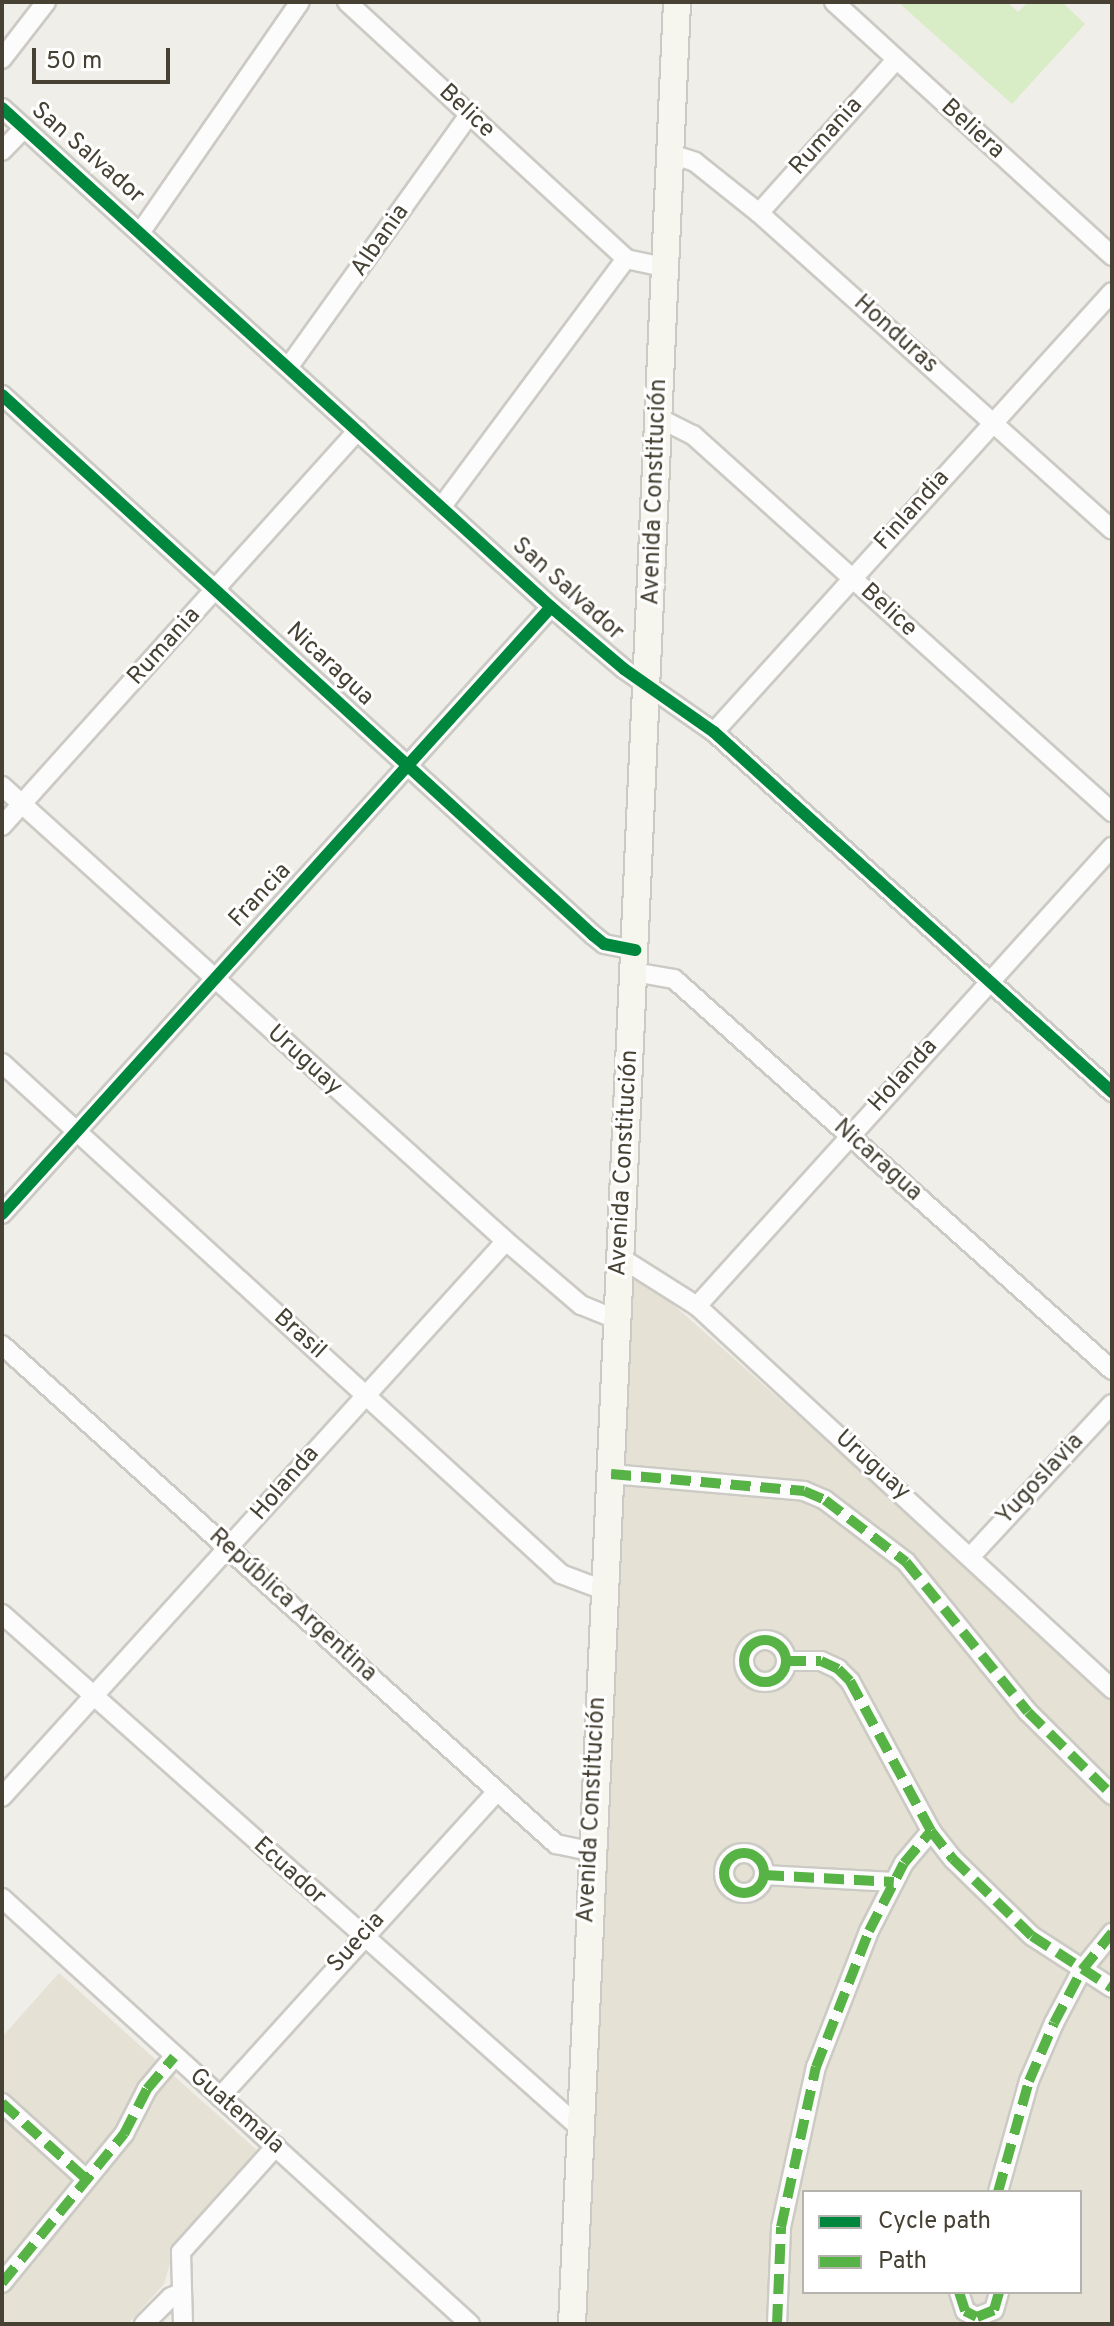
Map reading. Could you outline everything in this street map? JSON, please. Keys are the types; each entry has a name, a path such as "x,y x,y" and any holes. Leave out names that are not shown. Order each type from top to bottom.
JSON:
{"main road":[{"name":"Avenida Constitución","path":"572,2324 589,1851 606,1591 677,2"}],"street":[{"path":"2,59 46,2"},
{"path":"142,230 300,2"},
{"name":"Belice","path":"347,2 626,259"},
{"name":"Beliera","path":"834,2 1112,256"},
{"name":"Rumania","path":"759,213 896,60"},
{"name":"San Salvador","path":"2,108 142,230 551,607 624,669 648,681 714,732 1112,1092"},
{"name":"Albania","path":"290,365 469,115"},
{"path":"2,151 24,128"},
{"name":"Honduras","path":"668,153 695,162 759,213 1112,530"},
{"path":"443,505 626,259 664,267"},
{"name":"Finlandia","path":"714,732 1112,292"},
{"name":"Nicaragua","path":"2,395 593,935 635,961 674,979 1112,1370"},
{"name":"Belice","path":"659,418 693,435 1112,812"},
{"name":"Rumania","path":"2,826 358,430"},
{"name":"Francia","path":"2,1214 409,769 551,607"},
{"name":"Uruguay","path":"2,786 506,1241 581,1305 618,1320"},
{"name":"Holanda","path":"697,1306 1112,847"},
{"name":"Brasil","path":"2,1063 561,1574 606,1591"},
{"name":"Holanda","path":"2,1797 97,1696 364,1394 506,1241"},
{"name":"Uruguay","path":"621,1258 697,1306 1112,1689"},
{"name":"República Argentina","path":"2,1345 556,1844 589,1851"},
{"name":"Yugoslavia","path":"971,1556 1112,1404"},
{"path":"611,1474 804,1491 825,1500 906,1562 1028,1712 1112,1795"},
{"name":"Ecuador","path":"2,1614 97,1696 361,1938 579,2127"},
{"path":"786,1661 821,1661 850,1681 931,1831 1032,1936 1112,1988"},
{"name":"Suecia","path":"220,2097 361,1938 497,1792"},
{"path":"777,2324 781,2227 812,2082 841,1995 894,1882 931,1831"},
{"path":"764,1875 894,1882"},
{"name":"Guatemala","path":"2,1898 470,2324"},
{"path":"999,2190 1029,2081 1082,1970 1112,1933"},
{"path":"2,2283 124,2134 147,2089 174,2057"},
{"path":"2,2103 85,2178"},
{"path":"183,2324 181,2252 276,2146"},
{"path":"144,2324 181,2293"},
{"path":"960,2294 965,2311 977,2317 994,2310 998,2294"}],"shaded area":[{"path":"621,1258 1112,1695 1112,2324 572,2324"},
{"path":"59,1973 259,2152 175,2246 164,2284 128,2324 2,2324 2,2037"}],"green space":[{"path":"898,2 1007,2 1018,12 1028,2 1062,2 1085,24 1012,104"}],"marked path":[{"path":"611,1474 804,1491 825,1500 906,1562 1028,1712 1112,1795"},
{"path":"765,1640 780,1646 786,1661 780,1676 765,1682 750,1676 744,1661 750,1646 765,1640"},
{"path":"786,1661 821,1661 838,1669 850,1681 931,1831 953,1859 1032,1936 1112,1988"},
{"path":"777,2324 781,2227 816,2067 869,1931 904,1863 931,1831"},
{"path":"744,1853 758,1859 764,1873 758,1887 744,1893 730,1887 724,1873 730,1859 744,1853"},
{"path":"764,1875 894,1882"},
{"path":"999,2190 1029,2081 1054,2023 1082,1970 1112,1933"},
{"path":"2,2283 124,2134 147,2089 174,2057"},
{"path":"2,2103 85,2178"},
{"path":"960,2294 965,2311 977,2317 994,2310 998,2294"}],"cycle path":[{"path":"2,108 551,607 624,669 714,732 1112,1092"},
{"path":"2,395 593,935 604,944 635,950"},
{"path":"2,1214 551,607"}]}
